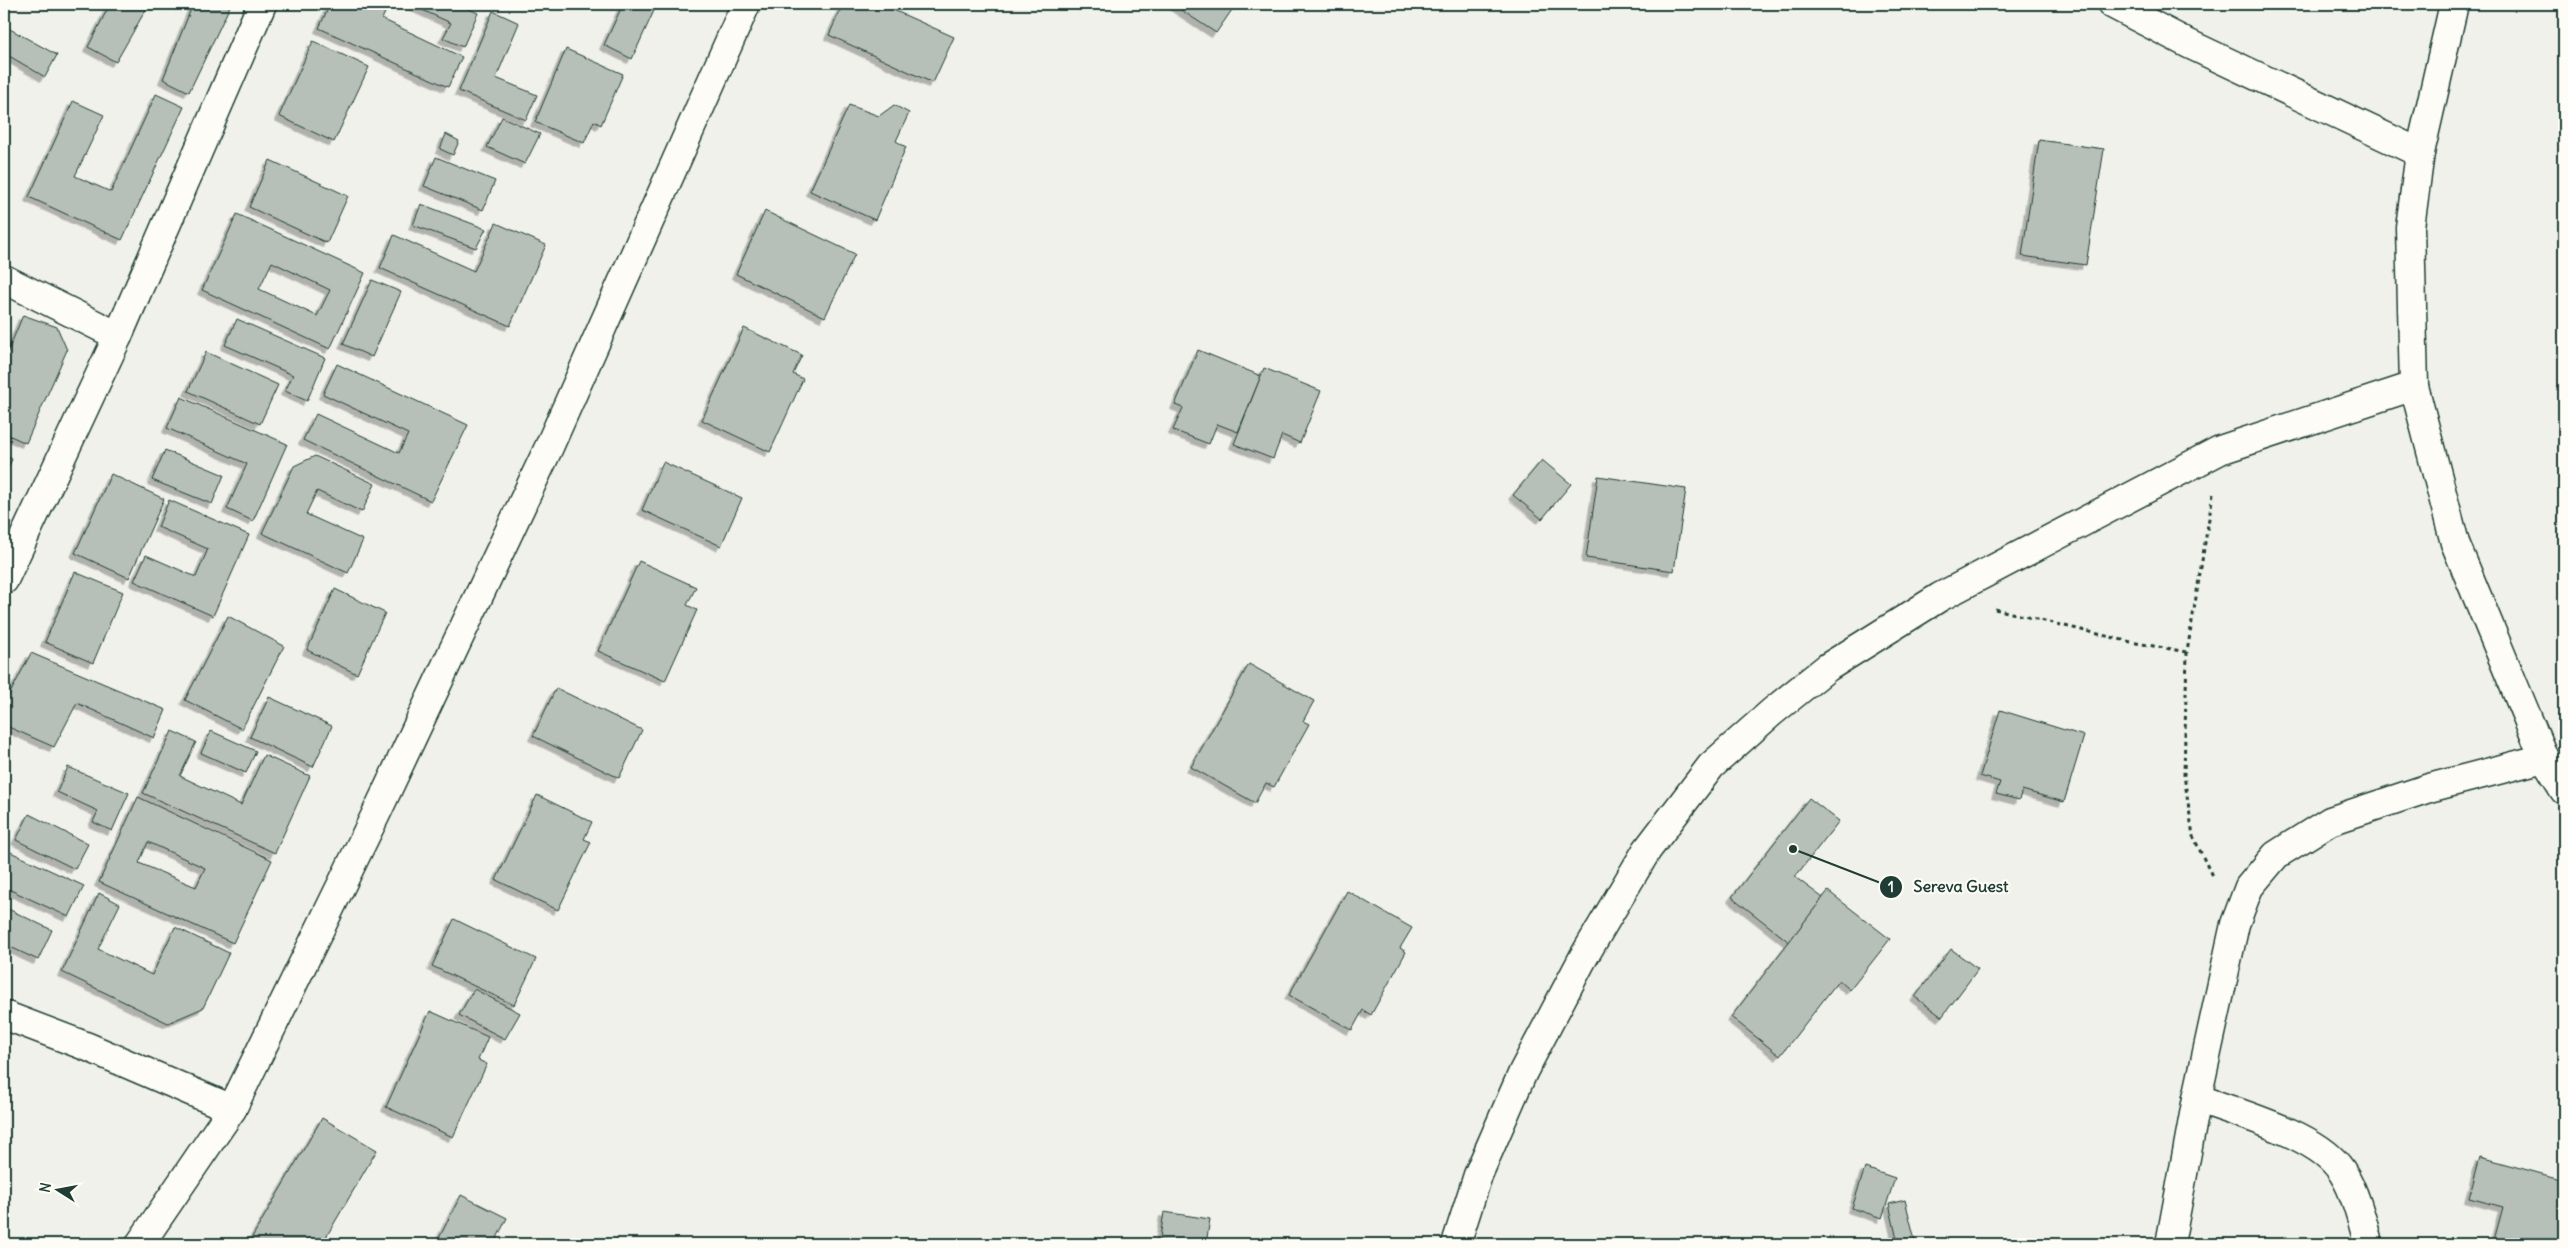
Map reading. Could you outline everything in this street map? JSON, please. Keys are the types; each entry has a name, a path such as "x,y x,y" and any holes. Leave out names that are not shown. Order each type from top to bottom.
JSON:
{"main road":[{"path":"4,580 118,336 262,4"},
{"path":"140,1244 232,1109 376,814 549,447 746,4"},
{"path":"2112,4 2189,44 2420,153"},
{"path":"2454,4 2420,153 2410,227 2414,386 2455,544 2544,758 2564,790"},
{"path":"4,280 118,336"},
{"path":"1456,1244 1478,1175 1524,1072 1583,958 1647,850 1711,766 1772,712 1828,667 1940,597 2220,450 2414,386"},
{"path":"2170,1244 2197,1098 2235,924 2249,887 2276,856 2330,822 2429,788 2544,758"},
{"path":"4,1015 88,1047 232,1109"},
{"path":"2197,1098 2279,1128 2312,1145 2338,1166 2360,1210 2368,1244"}],"path":[{"path":"2220,450 2187,652 2184,774 2194,836 2235,924"},
{"path":"1940,597 2131,642 2187,652"}],"building":[{"path":"110,4 149,4 116,62 88,47"},
{"path":"193,4 231,4 189,92 163,79"},
{"path":"330,4 389,4 382,19 462,57 448,87 319,28"},
{"path":"409,4 458,4 478,13 463,47 443,38 451,23"},
{"path":"623,4 657,4 632,59 604,45"},
{"path":"843,4 880,4 954,37 933,83 829,35"},
{"path":"1172,4 1236,4 1216,33"},
{"path":"493,11 519,23 496,78 537,95 526,120 459,91"},
{"path":"8,28 57,55 45,77 4,53 4,35"},
{"path":"313,41 369,67 334,142 279,116"},
{"path":"566,49 623,74 601,125 594,121 584,143 535,122"},
{"path":"156,94 184,107 122,240 29,197 73,101 104,115 75,176 111,192"},
{"path":"849,105 879,116 894,105 909,113 896,141 906,147 875,220 810,191"},
{"path":"502,117 540,134 525,164 487,147"},
{"path":"446,134 459,141 453,155 440,149"},
{"path":"2039,140 2104,149 2086,265 2022,256"},
{"path":"436,157 495,181 483,210 424,186"},
{"path":"270,160 348,196 327,243 249,207"},
{"path":"421,204 486,229 476,248 413,225"},
{"path":"765,211 855,254 825,317 736,274"},
{"path":"237,214 365,273 330,349 202,290","holes":["272,262 330,290 317,316 259,289"]},
{"path":"496,223 546,245 510,326 380,268 394,235 474,271"},
{"path":"372,280 401,292 372,357 343,344"},
{"path":"23,315 57,327 67,350 26,443 4,433 4,361"},
{"path":"237,319 325,358 307,401 285,391 293,375 225,345"},
{"path":"744,328 802,355 793,374 803,379 770,452 702,420"},
{"path":"1198,350 1261,376 1238,432 1217,424 1209,444 1173,430 1183,408 1175,405"},
{"path":"206,352 278,385 260,424 188,391"},
{"path":"337,364 468,425 431,501 303,440 316,414 399,453 408,434 323,394"},
{"path":"1264,368 1321,391 1300,443 1282,435 1273,459 1234,444"},
{"path":"181,397 287,444 253,521 227,509 247,464 167,428"},
{"path":"165,450 224,475 212,504 152,480"},
{"path":"4,455 12,459 4,478"},
{"path":"315,456 375,484 362,512 317,491 306,514 363,540 348,573 262,533 294,466"},
{"path":"1542,460 1571,484 1542,519 1513,495"},
{"path":"663,462 742,498 721,546 642,510"},
{"path":"111,474 164,499 129,578 75,553"},
{"path":"1598,476 1686,489 1674,571 1586,558"},
{"path":"169,500 249,535 213,616 134,581 146,555 196,577 208,549 158,527"},
{"path":"639,561 696,587 687,605 697,610 665,681 598,651"},
{"path":"75,572 123,592 93,663 45,642"},
{"path":"335,589 385,613 357,674 307,650"},
{"path":"228,616 284,646 242,729 185,700"},
{"path":"31,653 166,710 154,738 77,703 54,747 4,725 4,705"},
{"path":"1249,664 1314,701 1303,721 1309,724 1274,787 1266,783 1255,803 1191,767"},
{"path":"556,688 642,730 619,778 533,736"},
{"path":"269,697 332,726 313,767 250,737"},
{"path":"2000,710 2084,736 2064,802 2022,790 2019,800 1996,794 2000,782 1980,776"},
{"path":"172,731 196,742 180,776 241,805 264,755 310,776 275,853 143,793"},
{"path":"211,731 256,751 246,773 201,753"},
{"path":"68,767 129,793 112,831 93,822 98,811 57,792"},
{"path":"537,795 592,822 584,839 591,842 558,910 496,880"},
{"path":"138,797 272,860 233,943 99,882","holes":["148,842 205,868 196,887 139,863"]},
{"path":"1809,798 1839,821 1795,877 1823,898 1789,942 1732,897"},
{"path":"29,814 88,844 75,869 16,840"},
{"path":"4,849 84,886 69,917 4,887"},
{"path":"1347,891 1412,928 1400,948 1406,952 1371,1015 1363,1010 1352,1030 1289,995"},
{"path":"1828,891 1890,939 1850,990 1839,980 1780,1056 1731,1017"},
{"path":"99,893 120,904 98,949 152,975 175,927 229,953 203,1008 168,1023 62,972"},
{"path":"4,907 52,930 38,960 4,944"},
{"path":"454,919 536,959 514,1005 432,966"},
{"path":"1951,949 1978,969 1942,1017 1915,997"},
{"path":"474,989 520,1013 505,1039 459,1015"},
{"path":"430,1011 488,1037 478,1060 487,1064 453,1137 386,1107"},
{"path":"322,1118 377,1150 322,1244 248,1244"},
{"path":"2480,1157 2564,1180 2564,1244 2493,1244 2503,1207 2469,1198"},
{"path":"1865,1168 1895,1178 1882,1218 1852,1208"},
{"path":"461,1195 507,1218 494,1244 436,1244"},
{"path":"1905,1200 1916,1244 1898,1244 1889,1204"},
{"path":"1164,1212 1210,1219 1206,1244 1159,1244"}],"place":[{"name":"Sereva Guest","path":"1793,849"}]}
